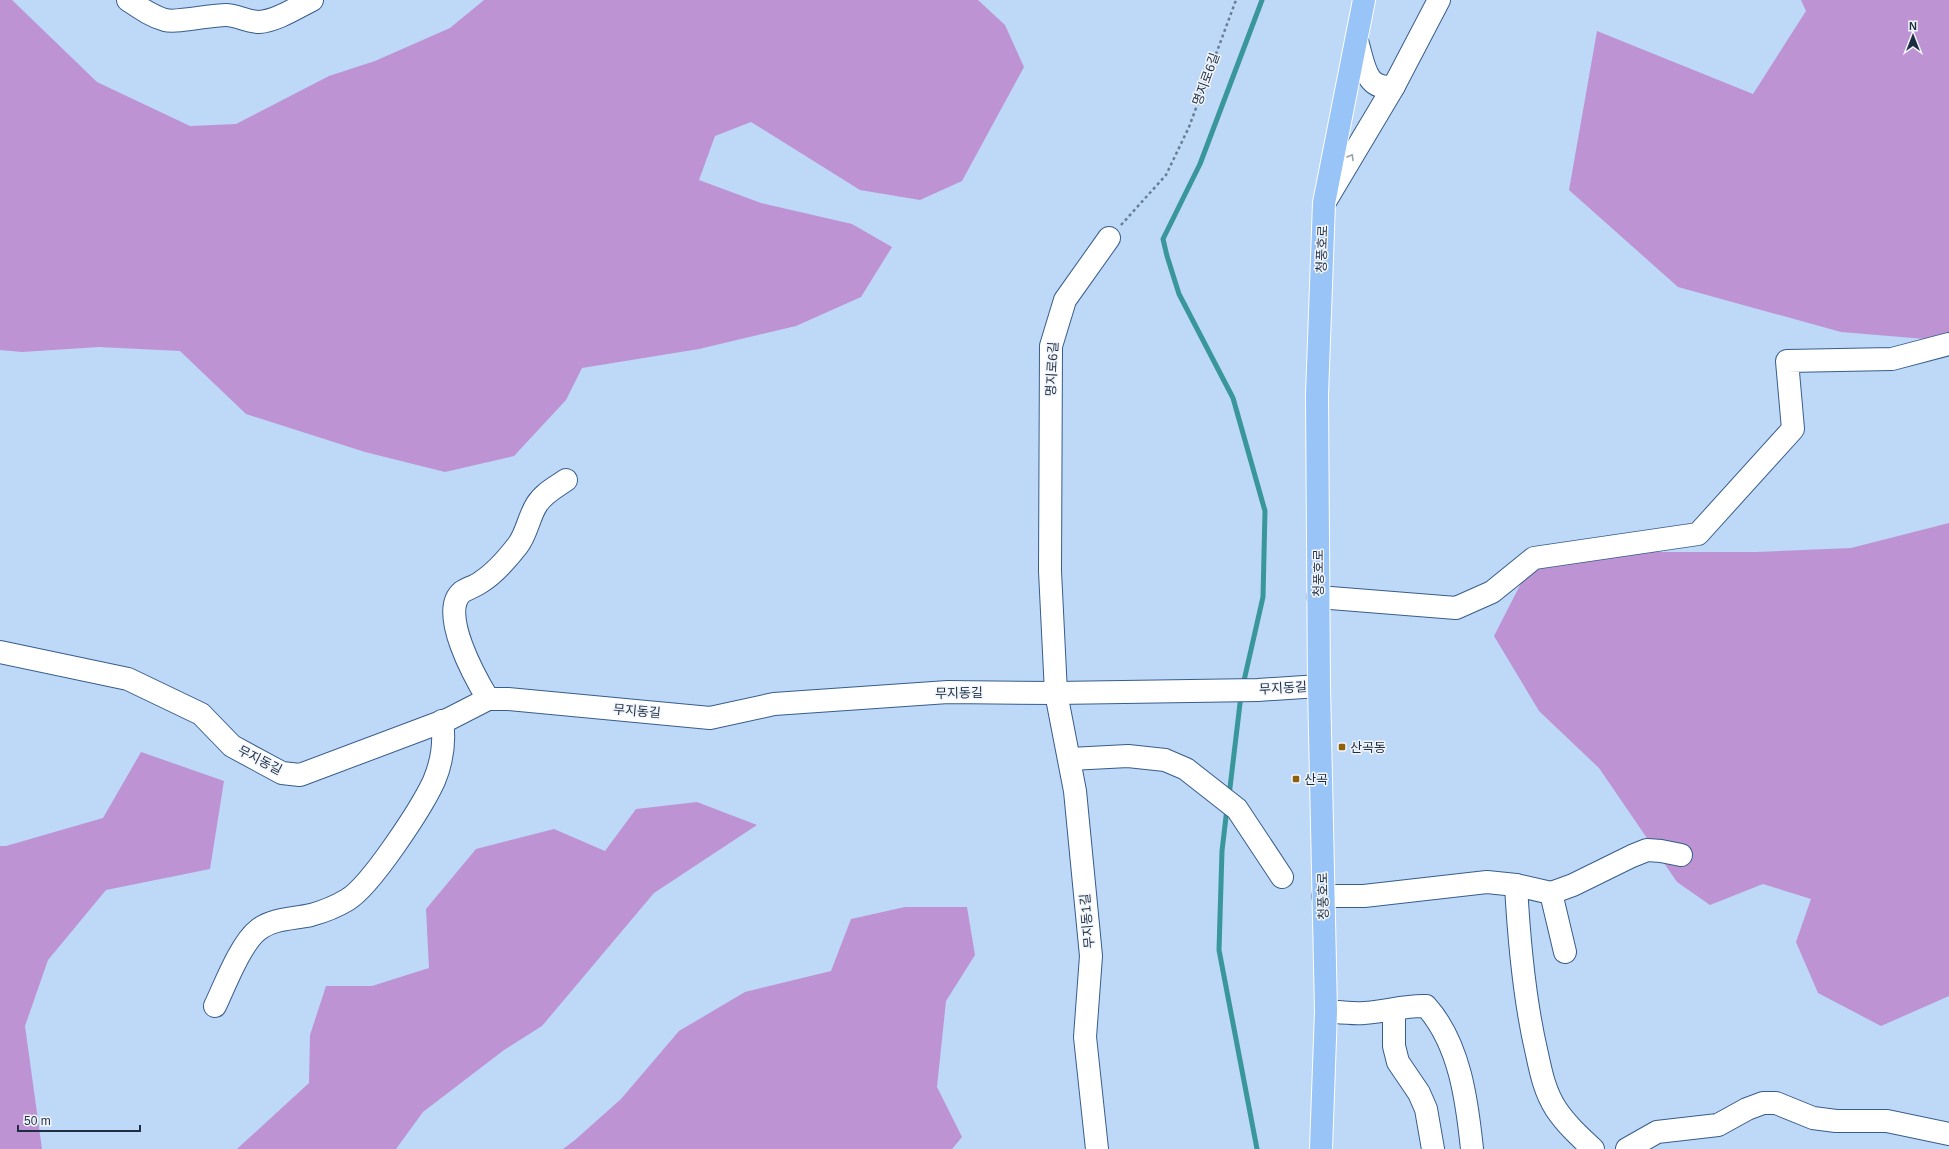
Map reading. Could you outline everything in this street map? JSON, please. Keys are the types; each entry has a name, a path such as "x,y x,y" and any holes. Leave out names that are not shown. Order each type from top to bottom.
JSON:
{"main road":[{"name":"청풍호로","path":"1321,1149 1326,1011 1319,686 1316,395 1324,203 1364,0"}],"street":[{"path":"128,0 151,15 167,20 212,15 229,15 242,20 259,22 280,15 312,0"},
{"path":"1324,203 1394,86 1439,0"},
{"path":"1357,41 1369,78 1374,85 1385,88 1394,86"},
{"name":"명지로6길","path":"1056,694 1050,571 1051,346 1065,300 1109,238"},
{"path":"1318,597 1456,608 1492,592 1534,558 1698,534 1793,429 1787,361 1892,359 1949,344"},
{"path":"488,699 473,673 462,648 455,606 461,593 482,582 504,562 519,543 537,504 550,491 566,480"},
{"name":"무지동길","path":"0,652 128,679 201,714 232,746 282,773 300,775 442,721 488,699 508,699 710,718 774,704 932,693 1056,694 1229,691 1319,686"},
{"name":"무지동1길","path":"1056,694 1070,759 1075,791 1090,956 1085,1037 1097,1149"},
{"path":"215,1006 244,946 258,930 277,921 311,915 348,900 369,880 418,811 434,780 444,738 442,721"},
{"path":"1070,759 1128,756 1165,760 1186,769 1237,808 1282,877"},
{"path":"1324,896 1364,896 1487,882 1516,885 1551,892 1573,885 1647,850 1681,855"},
{"path":"1516,885 1518,926 1526,994 1532,1035 1543,1082 1555,1108 1571,1130 1593,1149"},
{"path":"1551,892 1565,952"},
{"path":"1326,1011 1362,1013 1394,1010 1412,1006 1426,1006 1440,1026 1458,1067 1464,1091 1472,1149"},
{"path":"1394,1010 1394,1046 1398,1062 1420,1093 1426,1109 1433,1149"},
{"path":"1627,1149 1657,1132 1681,1128 1705,1128 1718,1125 1746,1109 1763,1103 1776,1103 1812,1118 1836,1121 1887,1121 1949,1134"}],"path":[{"name":"명지로6길","path":"1109,238 1166,175 1189,127 1236,0"}],"shaded area":[{"path":"0,0 12,0 97,82 190,126 236,124 329,76 375,61 450,28 484,0 978,0 1005,25 1024,67 962,181 920,200 860,190 751,122 715,136 699,180 761,203 852,224 892,247 861,297 796,326 699,349 582,368 566,400 514,456 445,472 365,452 246,414 180,351 99,347 22,352 0,350"},
{"path":"1801,0 1949,0 1949,341 1841,332 1678,287 1569,190 1597,31 1753,94 1806,11"},
{"path":"1949,523 1949,996 1881,1026 1818,993 1796,942 1811,899 1763,884 1710,905 1677,882 1599,768 1539,711 1494,636 1534,558 1615,552 1756,552 1851,548"},
{"path":"141,752 224,781 210,869 106,890 48,960 25,1026 42,1149 0,1149 0,846 6,846 103,818"},
{"path":"697,802 757,825 654,893 542,1026 504,1050 423,1112 396,1149 237,1149 309,1083 310,1035 326,986 372,986 429,968 426,909 476,849 554,829 605,851 636,809"},
{"path":"905,907 967,907 975,955 946,1001 937,1087 962,1137 952,1149 563,1149 621,1099 679,1031 745,992 831,971 851,919"}],"waterway":[{"path":"1243,685 1263,597 1265,511 1233,398 1179,294 1163,239 1200,164 1262,0"},
{"path":"1229,796 1241,695"},
{"path":"1227,808 1222,851 1219,950 1257,1149"}],"place":[{"name":"산곡동","path":"1342,747"},
{"name":"산곡","path":"1296,779"}]}
